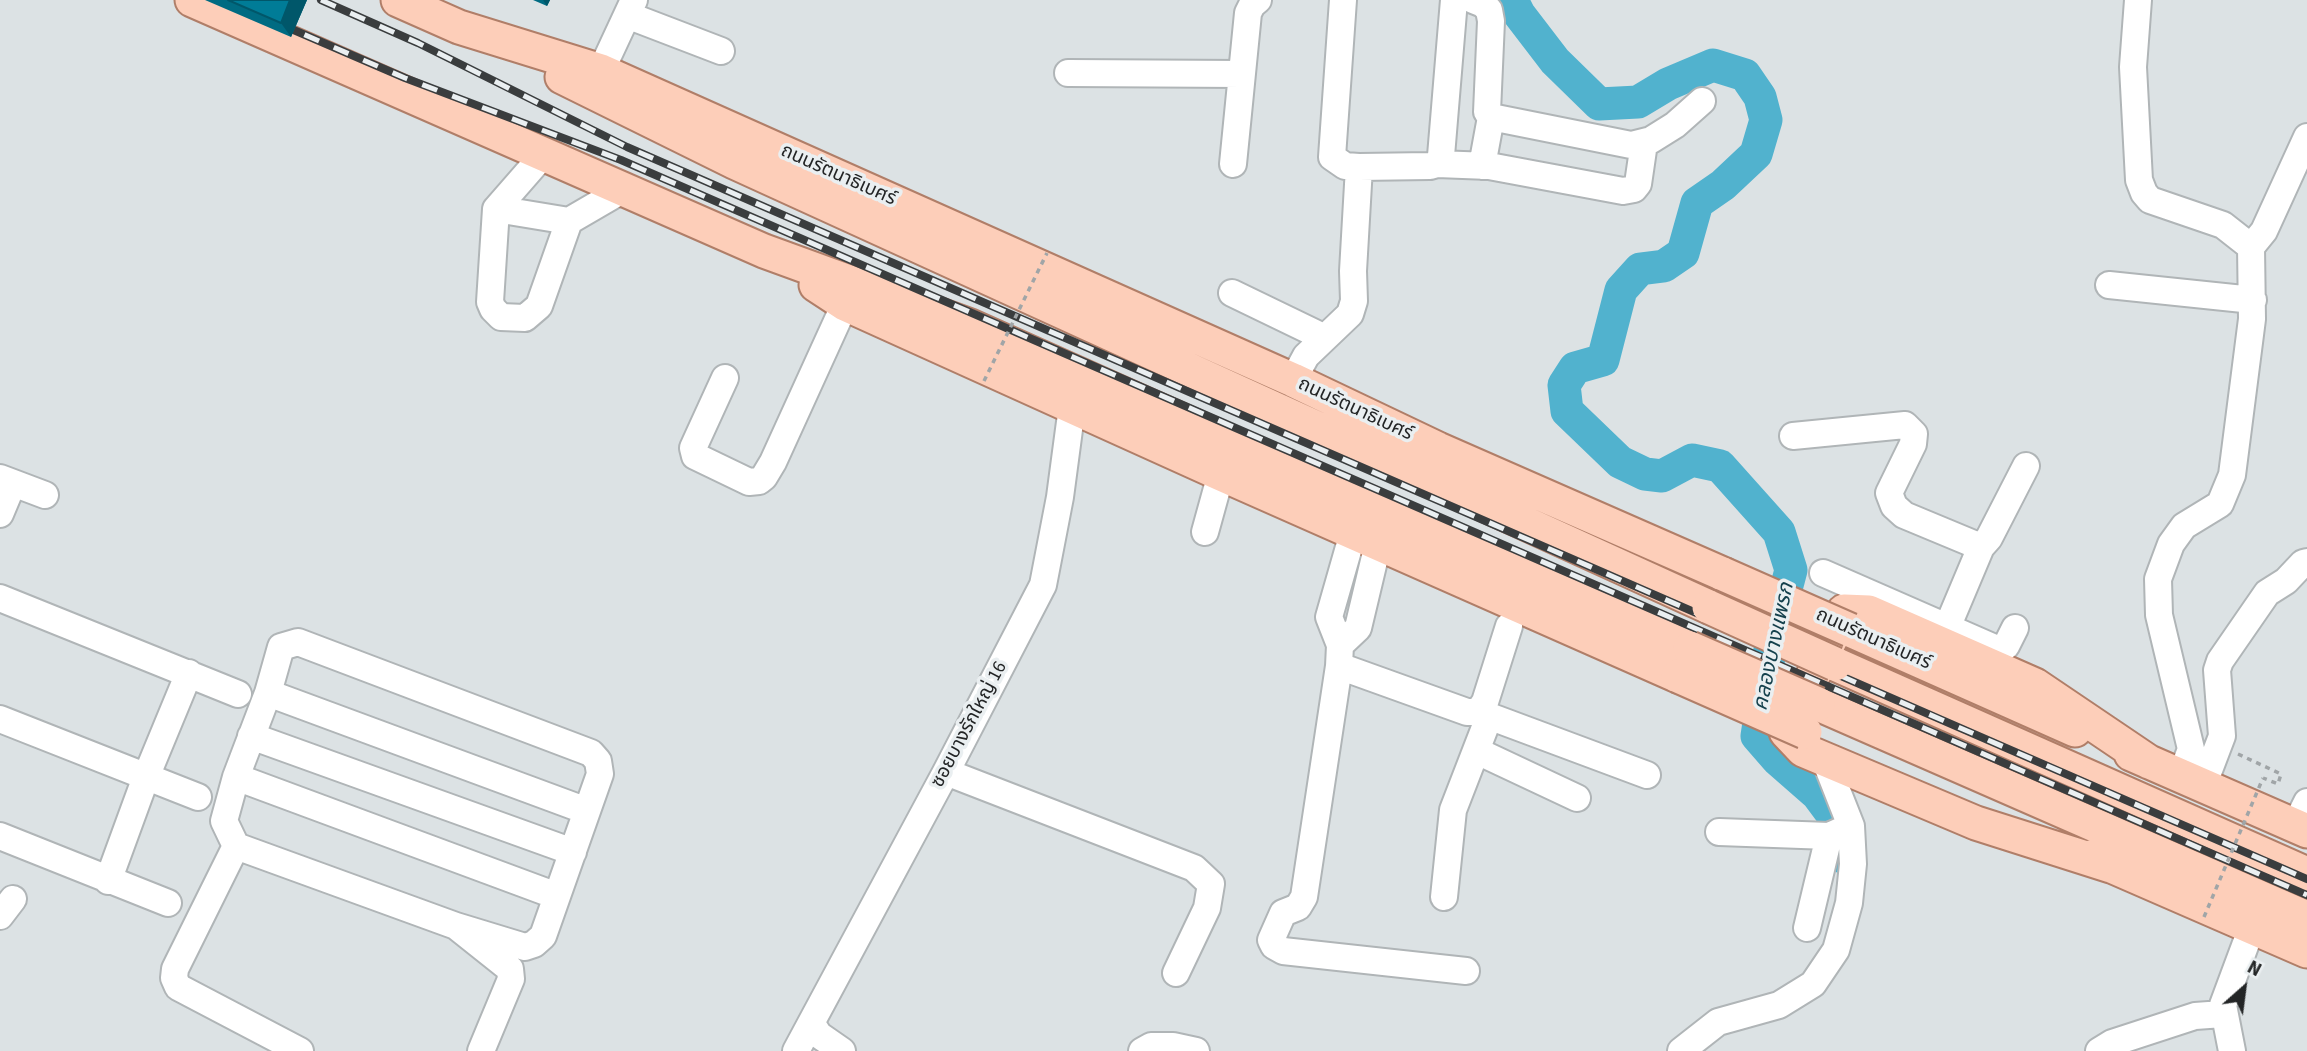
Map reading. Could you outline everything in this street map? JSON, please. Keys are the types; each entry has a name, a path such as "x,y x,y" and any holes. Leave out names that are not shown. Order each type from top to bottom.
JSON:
{"main road":[{"path":"192,0 764,250 970,326 1684,662 1812,718 2307,918"},
{"name":"ถนนรัตนาธิเบศร์","path":"398,0 459,27 734,162 1709,607 2307,874"},
{"name":"ถนนรัตนาธิเบศร์","path":"459,27 601,71 1293,380 1438,449 1850,631 2192,781 2303,820"},
{"path":"764,250 845,304 1374,543 1684,662"},
{"path":"1374,543 1492,618 1673,695 1688,694 1741,566 1729,554 1550,477 1438,449"},
{"path":"2111,866 1976,823 1803,750 1786,732 1844,611 1869,612 1944,636 2035,685 2149,762"},
{"path":"1812,718 2111,866 2307,951"}],"street":[{"path":"1233,164 1248,13 1258,0"},
{"path":"1343,0 1332,156 1345,166 1482,166 1623,191 1634,189 1638,184 1644,143"},
{"path":"1437,164 1441,156 1444,131 1454,0"},
{"path":"1473,0 1489,10 1491,21 1486,113 1491,117 1631,145 1644,143 1675,125 1702,101"},
{"path":"2138,0 2133,67 2139,180 2144,193 2150,200 2223,225 2251,247"},
{"path":"601,71 630,7 721,51"},
{"path":"1068,73 1242,74"},
{"path":"1482,166 1491,117"},
{"path":"2192,781 2191,749 2159,615 2158,579 2171,544 2184,526 2220,505 2232,475 2252,319 2251,247 2297,186 2307,136"},
{"path":"544,154 496,209 489,302 501,317 526,318 539,306 569,221"},
{"path":"1293,380 1306,356 1350,314 1354,301 1353,271 1359,167"},
{"path":"496,209 569,221 624,189"},
{"path":"2109,285 2253,300"},
{"path":"1232,293 1323,337"},
{"path":"725,378 693,449 695,456 749,482 759,481 773,462 845,304"},
{"name":"ซอยบางรักใหญ่ 16","path":"796,1051 1044,585 1060,497 1072,407"},
{"path":"1793,436 1905,425 1914,434 1913,444 1889,493 1894,506 1905,514 1981,547"},
{"path":"1944,636 1981,547 1989,538 2026,467"},
{"path":"1205,532 1220,474"},
{"path":"0,514 6,481 45,495"},
{"path":"1374,543 1358,628 1339,656 1304,897 1298,907 1283,913 1271,940 1274,946 1283,951 1466,971"},
{"path":"2192,781 2222,736 2217,670 2220,661 2267,593 2286,581 2307,562"},
{"path":"1823,573 1944,636 1999,650 2006,646 2015,628"},
{"path":"0,598 238,694"},
{"path":"1444,897 1453,810 1477,751 1485,702 1509,625"},
{"path":"298,642 591,753 598,761 600,774 543,936 534,944 525,947 456,926 236,846 224,821 251,736 268,694 281,647 298,642"},
{"path":"1339,656 1466,712 1484,715 1647,775"},
{"path":"108,881 146,777 189,673"},
{"path":"268,694 587,811"},
{"path":"0,719 198,797"},
{"path":"251,736 573,852"},
{"path":"1477,751 1577,798"},
{"path":"1681,1051 1718,1022 1779,1005 1813,984 1836,950 1849,903 1853,864 1840,831 1825,760"},
{"path":"946,772 1194,868 1211,884 1207,908 1176,973"},
{"path":"236,777 557,896"},
{"path":"1719,832 1840,831"},
{"path":"1807,928 1840,831"},
{"path":"0,836 168,903"},
{"path":"236,846 175,969 174,978 178,987 300,1051"},
{"path":"456,926 510,969 512,974 481,1051"},
{"path":"2232,1051 2223,1005 2252,927"},
{"path":"2099,1051 2112,1043 2195,1016 2223,1014"},
{"path":"812,1024 819,1034 842,1051"},
{"path":"1142,1051 1151,1046 1174,1046 1196,1051"}],"path":[{"path":"985,381 1047,253"},
{"path":"2204,917 2263,778 2278,784 2281,774 2233,752"}],"building":[{"path":"228,0 290,0 281,23"}],"waterway":[{"name":"คลองบางแพรก","path":"1512,0 1519,14 1555,61 1599,104 1638,102 1668,84 1713,65 1745,75 1760,97 1766,120 1756,154 1723,185 1697,203 1683,253 1664,266 1640,269 1621,290 1603,360 1575,368 1564,385 1567,411 1620,462 1645,474 1662,476 1692,460 1720,466 1779,532 1791,570 1770,650 1757,736 1777,759 1817,794 1843,829 1845,858"}],"railway":[{"path":"321,0 418,43 627,147 2307,879"},
{"path":"275,22 405,78 621,160 2307,895"}]}
